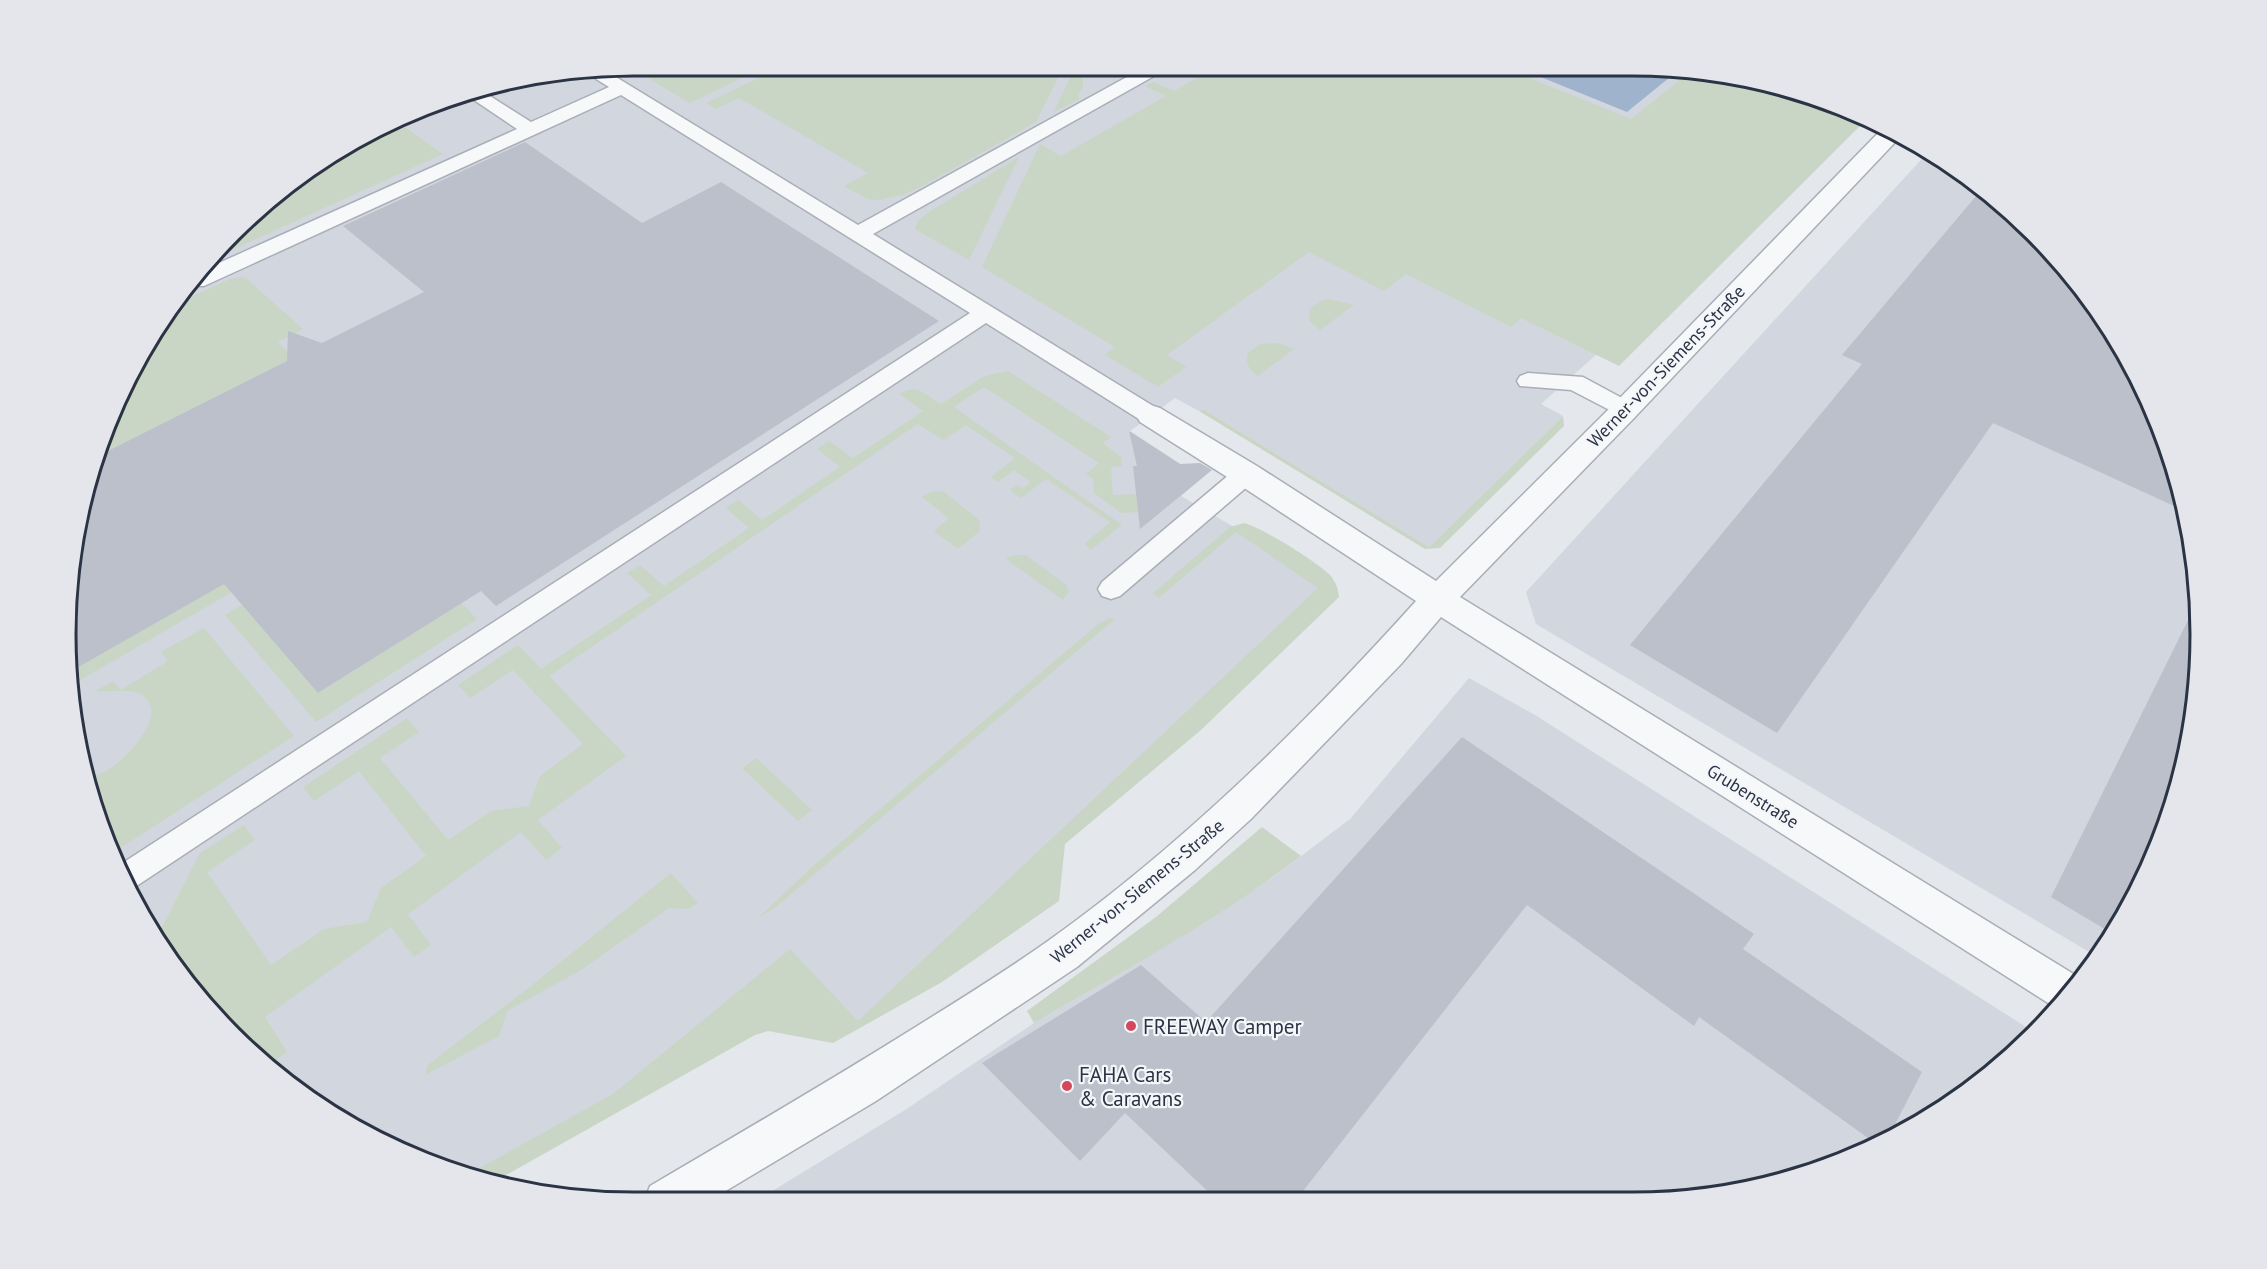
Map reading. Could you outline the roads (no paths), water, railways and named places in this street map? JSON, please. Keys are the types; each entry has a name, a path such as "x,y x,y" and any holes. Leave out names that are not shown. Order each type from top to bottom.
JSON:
{"street":[{"name":"Werner-von-Siemens-Straße","path":"683,1192 861,1086 1063,954 1121,909 1238,808 1886,138"},
{"path":"1150,415 1246,474 1438,599"},
{"name":"Grubenstraße","path":"1438,599 2062,989"}],"lane":[{"path":"858,234 1141,76"},
{"path":"605,78 1150,415"},
{"path":"207,276 622,88"},
{"path":"482,98 531,130"},
{"path":"131,874 986,313"},
{"path":"1528,381 1575,382 1625,410"},
{"path":"1111,589 1246,474"}],"water":[{"path":"1538,76 1669,78 1627,112"}],"place":[{"name":"FREEWAY Camper","path":"1131,1026"},
{"name":"FAHA Cars & Caravans","path":"1067,1086"}]}
